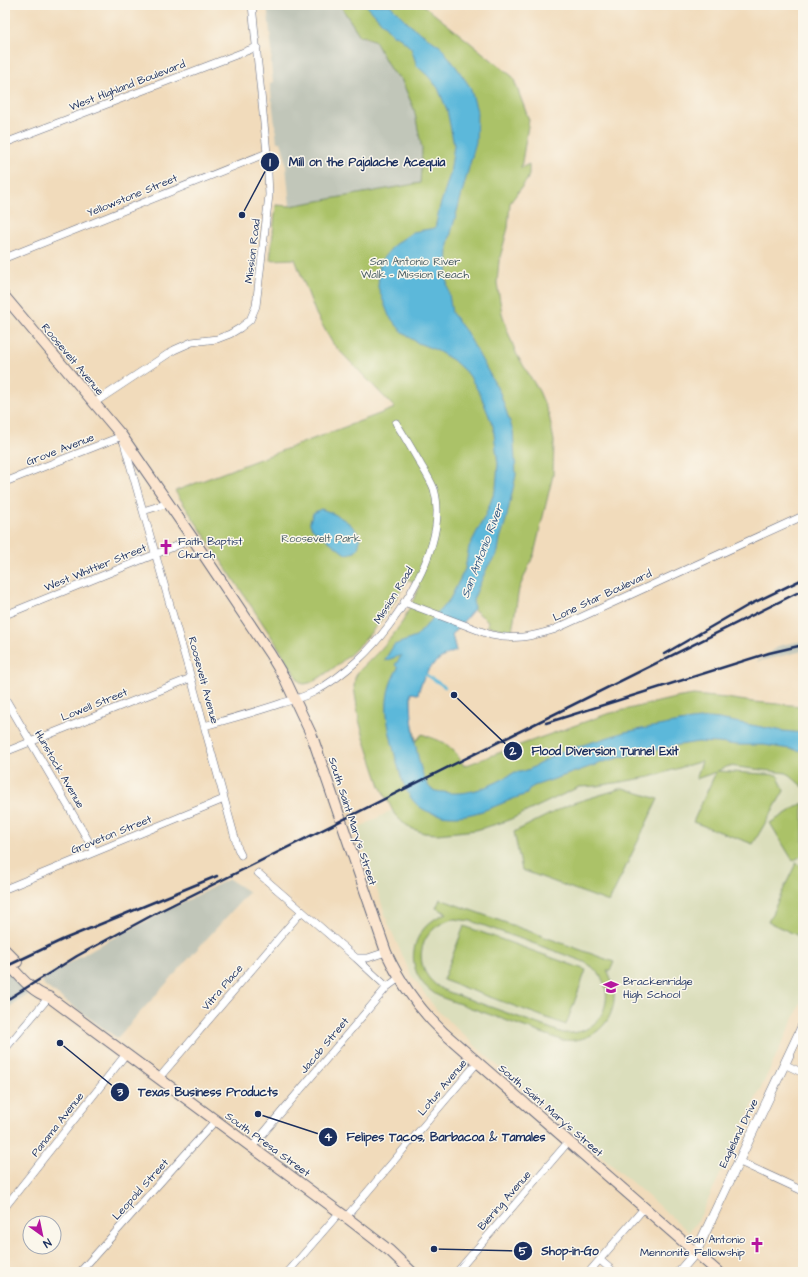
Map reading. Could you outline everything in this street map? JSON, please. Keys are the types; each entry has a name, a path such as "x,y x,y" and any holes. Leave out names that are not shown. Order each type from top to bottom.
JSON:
{"main road":[{"name":"Roosevelt Avenue","path":"5,297 122,436 169,503 271,656 295,699"},
{"name":"South Saint Mary's Street","path":"295,699 312,736 386,952 399,978 409,993 427,1017 477,1063 569,1141 718,1272"},
{"name":"South Presa Street","path":"5,950 47,992 49,997"},
{"name":"South Presa Street","path":"5,960 36,990 49,997 343,1214 390,1251 412,1272"}],"street":[{"name":"Mission Road","path":"94,403 174,350 192,342 217,339 230,334 250,320 256,306 269,194 267,153 252,5"},
{"name":"West Highland Boulevard","path":"5,143 257,47"},
{"name":"Yellowstone Street","path":"5,258 267,153"},
{"name":"Mission Road","path":"204,726 295,699 315,691 331,681 358,660 391,622 404,602 425,564 433,543 436,520 436,502 433,489 428,478 396,423"},
{"name":"Grove Avenue","path":"6,480 122,436"},
{"name":"Roosevelt Avenue","path":"122,436 238,849 241,855"},
{"path":"143,511 169,503"},
{"name":"Lone Star Boulevard","path":"404,602 475,629 505,638 530,637 553,630 803,516"},
{"name":"West Whittier Street","path":"5,616 193,539"},
{"name":"Lowell Street","path":"5,752 191,678"},
{"name":"Hunstock Avenue","path":"5,698 95,852"},
{"name":"Groveton Street","path":"5,889 224,799"},
{"path":"258,872 387,987"},
{"name":"Vitra Place","path":"159,1078 302,910"},
{"path":"356,958 368,958 386,952"},
{"name":"Jacob Street","path":"252,1147 387,987 399,978"},
{"path":"5,1049 49,997"},
{"name":"Eagleland Drive","path":"678,1272 696,1252 803,1025"},
{"name":"Panama Avenue","path":"5,1208 126,1054"},
{"name":"Lotus Avenue","path":"288,1272 343,1214 477,1063"},
{"path":"784,1064 803,1073"},
{"name":"Leopold Street","path":"80,1272 216,1120"},
{"name":"Biering Avenue","path":"457,1272 569,1141"},
{"path":"738,1161 803,1191"},
{"path":"589,1272 645,1207"},
{"path":"600,1260 614,1272"}],"shaded area":[{"path":"267,5 340,5 360,36 375,41 391,71 401,78 414,109 422,149 420,183 290,206 285,156 281,142 277,142 270,83 273,82 271,64 272,51"},
{"path":"803,641 803,651 756,662 781,645"},
{"name":"Brackenridge High School","path":"702,760 697,779 729,766 787,773 803,787 803,999 699,1219 689,1232 483,1053 436,1009 411,975 388,923 357,829 392,810 395,815 476,830 507,821 579,787 597,786 677,768"},
{"path":"229,879 249,892 117,1038 45,986 41,980 96,947"},
{"path":"5,966 32,992 5,1010"}],"green space":[{"name":"San Antonio River Walk - Mission Reach","path":"340,5 423,5 513,77 529,120 521,168 529,164 529,175 510,203 508,228 499,261 497,283 502,313 509,335 517,355 539,391 549,415 554,441 553,475 534,554 519,589 512,631 487,626 488,621 473,609 452,635 456,651 436,662 423,679 418,694 411,693 411,715 416,741 422,734 445,743 456,753 464,766 607,714 675,698 693,695 803,706 803,787 787,773 729,766 717,771 778,775 784,791 753,844 693,822 716,772 696,779 702,761 650,777 597,786 579,787 507,821 476,830 437,834 424,833 403,823 395,815 380,786 359,720 354,687 355,678 358,672 380,650 403,621 420,586 408,579 372,632 350,654 338,665 322,676 312,682 303,684 299,681 277,645 175,491 395,408 333,344 316,314 295,259 270,260 276,205 290,206 420,183 422,149 414,109 401,79 391,71 375,41 360,36"},
{"path":"623,788 658,799 609,902 522,870 514,832 570,804"},
{"path":"803,803 803,855 793,861 770,823"},
{"path":"796,863 803,867 803,938 768,922"},
{"path":"440,899 614,962 610,971 607,970 612,984 614,997 612,1009 607,1020 599,1030 589,1036 576,1040 561,1040 443,998 429,990 420,979 415,967 414,954 416,942 423,930 433,920 447,913 436,908","holes":["454,919 471,921 582,961 595,970 603,981 606,993 605,1006 600,1017 591,1026 578,1032 563,1033 446,991 434,983 426,974 422,963 422,952 425,941 431,932 441,924"]},
{"path":"464,926 586,970 566,1025 443,980"}],"water":[{"name":"San Antonio River","path":"366,5 390,5 411,26 441,47 470,87 477,111 476,142 448,244 447,282 452,313 467,333 500,393 513,431 516,475 498,551 488,566 473,600 474,609 452,635 456,651 436,662 423,679 418,694 411,693 415,744 426,782 431,789 452,793 462,793 480,789 515,772 530,769 560,752 625,732 709,718 803,733 803,751 764,745 698,742 673,746 607,761 534,786 529,789 527,794 494,807 461,816 449,816 427,811 419,806 408,793 401,777 396,759 390,735 387,713 389,691 392,679 398,668 395,665 402,655 384,661 394,645 416,637 450,599 465,569 469,547 486,514 496,488 498,464 493,426 481,396 469,375 453,360 436,350 418,343 403,333 389,316 378,287 380,262 394,245 413,232 435,228 450,174 454,145 447,110 438,88 417,66 411,48 398,36 393,35"},
{"path":"321,509 328,511 344,520 356,531 359,538 359,545 355,552 347,554 344,553 312,528 310,521 313,513"}],"waterway":[{"path":"422,672 445,687"}],"railway":[{"path":"664,654 747,606 803,579"},
{"path":"5,1001 77,956 160,911 803,590"},
{"path":"546,723 769,653 803,645"},
{"path":"5,967 62,940 217,876"}],"place":[{"name":"Mill on the Pajalache Acequia","path":"242,215"},
{"name":"Faith Baptist Church","path":"166,547"},
{"name":"Flood Diversion Tunnel Exit","path":"454,695"},
{"name":"Brackenridge High School","path":"611,987"},
{"name":"Texas Business Products","path":"60,1043"},
{"name":"Felipes Tacos, Barbacoa & Tamales","path":"258,1114"},
{"name":"San Antonio Mennonite Fellowship","path":"757,1245"},
{"name":"Shop-in-Go","path":"434,1249"}],"park label":[{"name":"Roosevelt Park","path":"321,538"}]}
